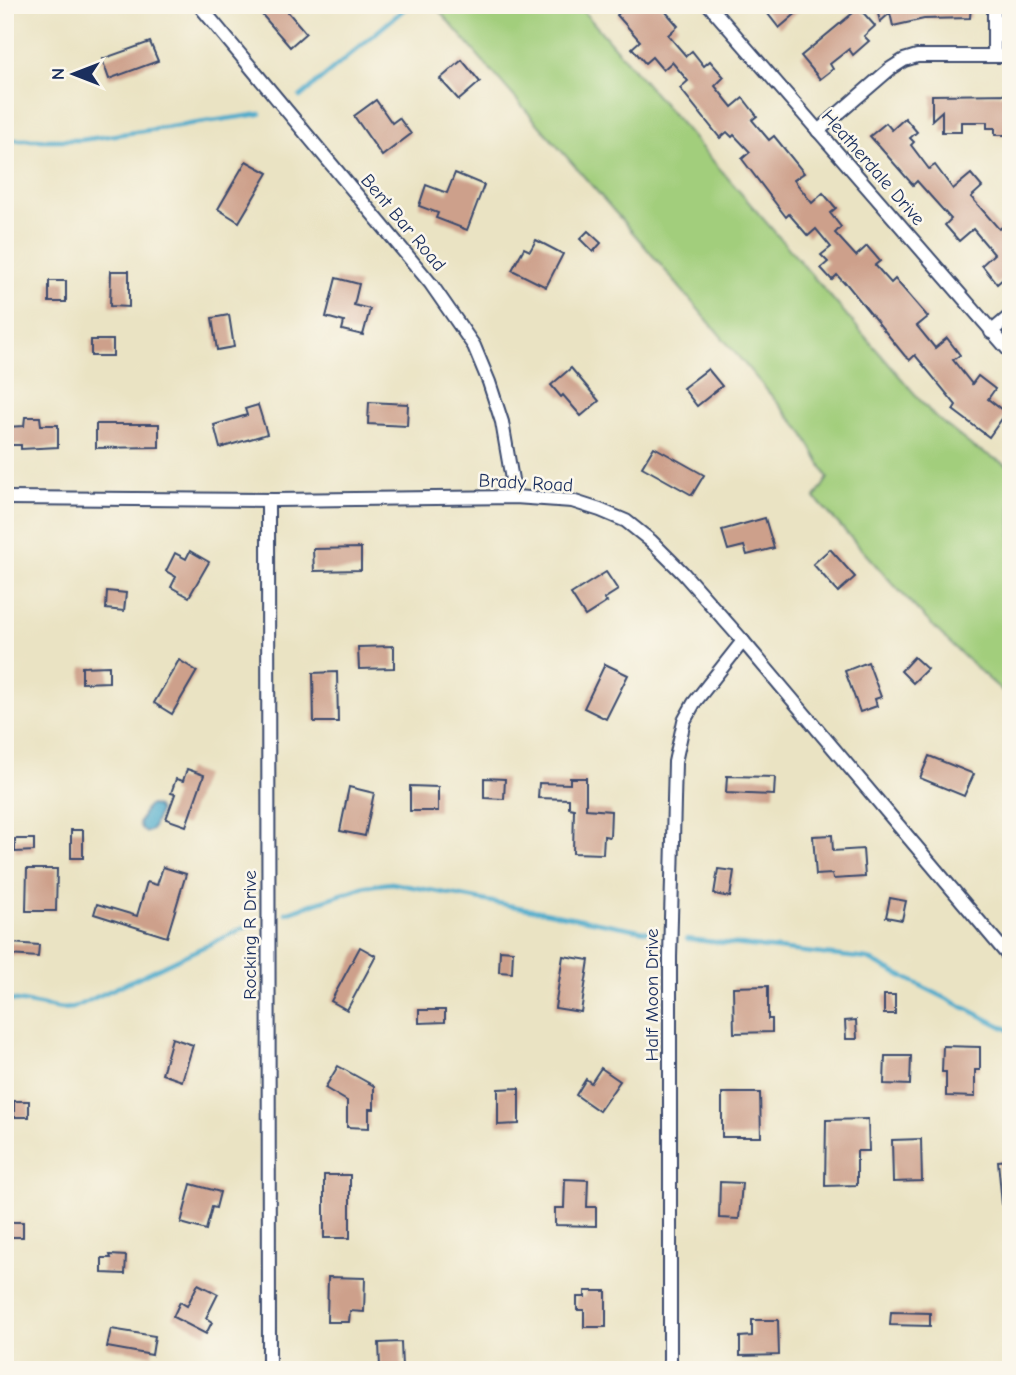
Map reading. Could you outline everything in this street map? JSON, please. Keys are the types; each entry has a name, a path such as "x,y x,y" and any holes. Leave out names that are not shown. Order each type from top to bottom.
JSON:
{"street":[{"name":"Bent Bar Road","path":"200,5 431,284 474,346 502,422 515,498"},
{"name":"Heatherdale Drive","path":"709,5 1011,353"},
{"path":"994,5 994,56"},
{"path":"818,131 904,60 917,56 1011,56"},
{"path":"991,331 1011,315"},
{"name":"Brady Road","path":"5,498 515,498 572,501 626,521 683,573 743,641 1011,959"},
{"name":"Rocking R Drive","path":"268,500 269,1370"},
{"name":"Half Moon Drive","path":"670,1370 670,957 674,762 684,720 743,641"}],"green space":[{"path":"434,5 578,5 933,415 973,447 1011,467 1011,698 934,627 815,498 828,478 804,434"}],"water":[{"path":"151,805 157,807 159,812 152,830 147,832 142,830 139,824 146,808"}],"building":[{"path":"264,5 282,5 306,33 290,47 258,10"},
{"path":"628,5 660,5 678,26 668,35 686,56 692,51 704,66 710,61 724,77 715,86 732,107 743,98 757,116 752,120 769,140 774,136 804,173 794,180 812,203 823,193 836,208 830,213 841,227 835,233 856,256 867,246 880,261 875,265 891,283 895,279 928,317 917,326 935,348 947,338 960,355 953,360 972,384 978,376 995,389 988,399 1006,413 989,437 953,410 956,405 915,355 910,360 905,356 845,282 837,275 832,280 821,268 828,262 821,255 831,247 816,229 808,236 789,214 786,217 742,159 750,152 734,135 732,137 727,132 720,138 680,88 688,81 672,62 663,70 652,57 645,63 632,48 640,41 617,15"},
{"path":"761,5 806,5 779,28"},
{"path":"876,5 971,5 970,18 924,19 893,26 890,13 880,22"},
{"path":"859,8 875,26 864,36 869,41 853,55 849,49 830,64 833,69 820,79 801,56"},
{"path":"150,42 158,61 109,79 102,59"},
{"path":"462,60 480,82 459,100 440,79"},
{"path":"1011,94 1011,135 995,135 995,128 987,128 987,122 961,122 961,132 942,132 942,111 932,120 932,95"},
{"path":"376,100 392,123 399,118 411,134 382,156 354,116"},
{"path":"905,118 917,132 910,138 914,142 911,145 929,169 935,165 953,189 971,174 982,187 971,197 999,229 1002,227 1011,237 1011,272 997,284 982,265 994,254 973,229 959,241 945,225 951,219 917,181 913,185 870,136 886,123 892,130"},
{"path":"246,161 268,173 239,222 218,209"},
{"path":"455,173 484,185 467,230 436,218 438,213 419,206 426,185 447,193"},
{"path":"588,231 601,243 593,252 580,239"},
{"path":"536,240 563,254 546,287 512,270 524,248 530,251"},
{"path":"111,271 129,271 129,307 110,306"},
{"path":"336,278 359,284 354,305 370,309 363,335 342,330 344,322 326,317"},
{"path":"49,281 66,281 66,302 49,302"},
{"path":"229,315 234,347 217,350 212,318"},
{"path":"91,340 113,340 113,356 91,356"},
{"path":"571,368 599,401 581,416 551,385"},
{"path":"708,369 722,386 697,406 683,388"},
{"path":"369,402 408,404 407,426 368,424"},
{"path":"258,405 267,434 220,448 214,425 247,415 245,409"},
{"path":"25,417 40,417 41,425 58,425 58,447 21,449 21,445 6,445 6,427 24,426"},
{"path":"96,424 159,424 159,447 96,448"},
{"path":"654,447 704,475 692,495 642,467"},
{"path":"765,518 774,548 747,555 744,546 728,550 722,530"},
{"path":"361,548 361,570 314,571 313,549"},
{"path":"830,549 855,577 838,592 813,564"},
{"path":"190,551 209,562 189,597 171,587 176,577 166,571 175,553 186,559"},
{"path":"606,572 618,590 604,599 607,602 585,616 571,594"},
{"path":"107,591 126,593 124,611 106,609"},
{"path":"394,646 394,668 359,669 358,647"},
{"path":"914,657 927,669 913,683 901,671"},
{"path":"179,660 197,671 172,714 154,703"},
{"path":"868,662 881,697 875,699 877,706 860,712 845,671"},
{"path":"605,664 628,675 606,719 584,708"},
{"path":"109,666 109,682 82,683 82,667"},
{"path":"337,672 338,722 314,722 313,673"},
{"path":"929,756 974,774 964,796 920,778"},
{"path":"187,769 204,775 186,826 166,819 175,794 171,793 176,779 183,781"},
{"path":"727,776 775,777 774,795 726,793"},
{"path":"484,778 505,779 504,799 484,798"},
{"path":"570,778 586,778 586,809 611,811 610,837 604,836 603,854 573,853 574,809 569,808 569,799 538,798 539,783 570,784"},
{"path":"410,786 438,787 438,811 410,811"},
{"path":"349,787 374,793 365,836 340,831"},
{"path":"71,830 83,830 83,858 71,858"},
{"path":"832,835 833,851 863,849 865,877 833,879 832,874 816,875 813,836"},
{"path":"15,839 34,839 34,851 15,852"},
{"path":"163,867 186,874 167,937 94,914 97,904 137,916 147,882 157,885"},
{"path":"27,869 57,869 56,911 26,911"},
{"path":"718,869 734,871 730,897 714,894"},
{"path":"890,898 906,901 902,920 886,917"},
{"path":"10,943 39,945 38,957 9,955"},
{"path":"360,947 376,956 347,1010 331,1001"},
{"path":"500,950 513,951 512,973 499,972"},
{"path":"563,956 589,960 581,1012 555,1008"},
{"path":"768,986 768,1019 772,1019 772,1032 734,1033 733,987"},
{"path":"884,995 895,995 895,1014 884,1014"},
{"path":"419,1010 445,1010 445,1022 419,1023"},
{"path":"856,1020 857,1039 846,1039 845,1021"},
{"path":"172,1038 193,1045 182,1081 162,1074"},
{"path":"943,1046 980,1047 980,1070 975,1070 975,1097 946,1096 946,1072 942,1072"},
{"path":"885,1056 911,1056 910,1085 884,1084"},
{"path":"338,1066 374,1086 374,1109 369,1109 369,1128 347,1127 347,1101 325,1088"},
{"path":"601,1068 620,1081 599,1111 576,1095 586,1079 591,1083"},
{"path":"519,1088 519,1124 498,1125 498,1089"},
{"path":"722,1093 760,1093 761,1137 722,1137"},
{"path":"14,1101 29,1101 29,1117 14,1117"},
{"path":"868,1119 869,1151 857,1151 857,1185 825,1186 826,1120"},
{"path":"921,1139 922,1181 893,1182 892,1140"},
{"path":"1011,1160 1011,1204 1002,1204 998,1161"},
{"path":"324,1175 350,1175 350,1238 324,1238"},
{"path":"565,1179 588,1180 587,1207 596,1207 596,1226 555,1225 555,1208 564,1208"},
{"path":"720,1182 742,1183 739,1219 719,1218"},
{"path":"191,1184 220,1192 216,1208 212,1207 206,1230 181,1223"},
{"path":"5,1222 23,1222 23,1237 5,1237"},
{"path":"110,1255 126,1256 125,1274 102,1273 102,1258 111,1258"},
{"path":"328,1277 365,1278 364,1312 350,1311 349,1322 327,1322"},
{"path":"198,1284 218,1294 206,1318 212,1322 206,1334 173,1317 180,1302 187,1306"},
{"path":"585,1291 606,1291 606,1327 584,1327 584,1310 577,1310 577,1297 585,1297"},
{"path":"891,1312 930,1313 930,1326 890,1325"},
{"path":"752,1320 778,1320 779,1355 740,1356 740,1337 752,1336"},
{"path":"111,1329 155,1336 152,1355 107,1347"},
{"path":"401,1342 402,1368 380,1368 379,1343"}],"waterway":[{"path":"300,97 409,5"},
{"path":"5,140 81,140 260,114"},
{"path":"286,913 366,886 392,883 650,932"},
{"path":"5,999 62,1009 73,1008 248,926"},
{"path":"687,939 868,959 1011,1031"}]}
